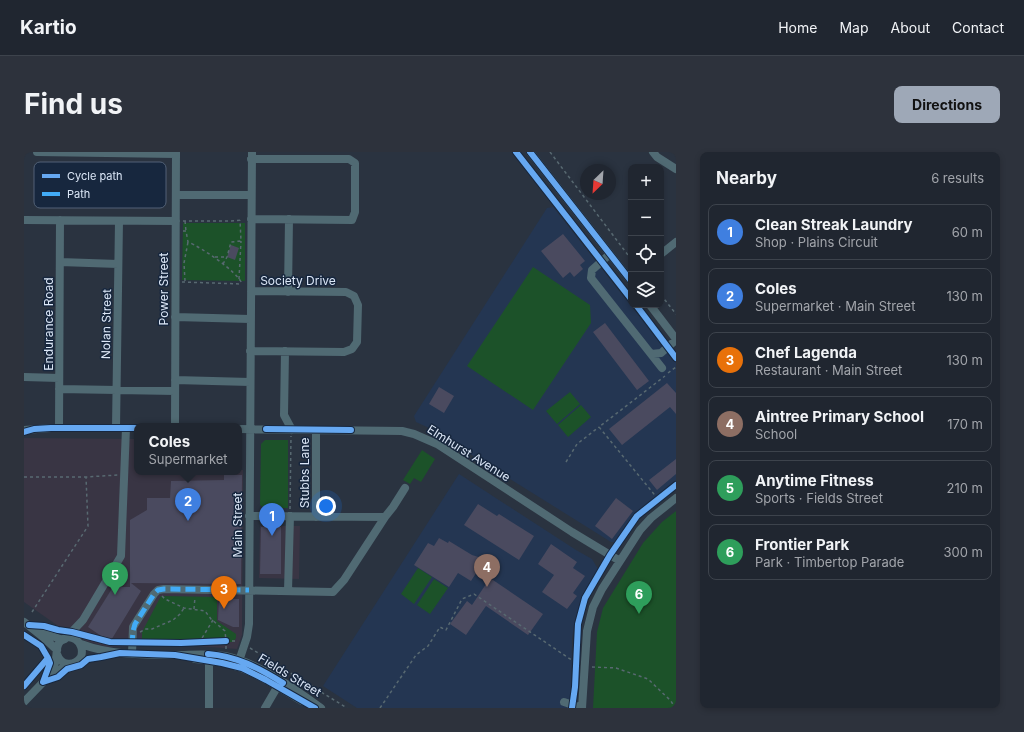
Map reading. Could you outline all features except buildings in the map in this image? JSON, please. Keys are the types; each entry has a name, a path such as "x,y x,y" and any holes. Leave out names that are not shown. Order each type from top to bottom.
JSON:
{"street":[{"path":"37,152 176,153"},
{"path":"530,152 628,275"},
{"path":"653,152 657,157 676,169"},
{"name":"Power Street","path":"175,423 176,153"},
{"path":"251,219 352,220 356,212 355,163 348,159 252,155"},
{"name":"Main Street","path":"238,663 245,645 249,624 252,155"},
{"path":"176,195 251,195"},
{"path":"24,220 176,221"},
{"name":"Endurance Road","path":"55,428 59,389 60,220"},
{"path":"288,292 289,220"},
{"name":"Nolan Street","path":"116,428 119,221"},
{"path":"664,252 676,242"},
{"path":"610,254 592,270 591,278 662,368"},
{"path":"60,262 118,264"},
{"name":"Society Drive","path":"250,351 347,352 354,348 357,339 358,305 352,294 346,292 251,292"},
{"path":"651,354 661,353 676,339 652,308"},
{"path":"175,317 250,319"},
{"path":"285,351 284,416 292,430"},
{"path":"24,377 59,378"},
{"path":"175,380 250,382"},
{"path":"59,389 175,391"},
{"path":"24,423 55,428"},
{"path":"24,430 55,428 134,428"},
{"path":"51,674 59,643 83,620 121,556 126,428"},
{"name":"Elmhurst Avenue","path":"242,429 402,431 420,436 437,444 572,532 620,561"},
{"name":"Stubbs Lane","path":"316,430 316,517"},
{"path":"132,654 136,642 133,631 135,624 154,594 158,590 164,588 333,592 344,580 405,488"},
{"path":"564,702 582,708 587,631 590,614 602,589 645,524 676,498"},
{"path":"249,516 385,517"},
{"path":"288,591 290,516"},
{"path":"24,702 51,674 78,661 82,657 83,651 80,643 83,620"},
{"path":"24,622 34,629 57,652 63,663 71,664"},
{"path":"34,629 64,639 72,638 80,643"},
{"name":"Fields Street","path":"80,643 100,651 132,654 214,655 264,671 279,684 316,707"},
{"name":"Fields Street","path":"82,657 100,651"},
{"name":"Fields Street","path":"175,655 238,663"},
{"path":"209,660 209,708"},
{"path":"265,708 279,684"}],"path":[{"path":"550,152 628,255"},
{"path":"176,221 251,219"},
{"path":"239,279 241,241 240,220"},
{"path":"185,221 188,242 184,263 185,282"},
{"path":"240,227 245,228"},
{"path":"223,264 227,257 231,242 241,241"},
{"path":"175,282 242,284 242,282 215,257 188,242"},
{"path":"215,257 227,257"},
{"path":"621,286 628,290"},
{"path":"664,299 676,314"},
{"path":"566,462 577,444 676,367"},
{"path":"599,427 655,501 664,494"},
{"path":"290,516 292,430"},
{"path":"24,477 86,477 124,475"},
{"path":"37,616 30,611 88,526 86,477"},
{"path":"380,708 416,655 428,646 440,627 446,630 462,599 474,594 576,666"},
{"path":"161,596 184,608 204,611 225,630 223,641 239,641 347,708"},
{"path":"140,632 146,629 152,629 173,620 184,608"},
{"path":"199,642 213,620"},
{"path":"136,642 142,627"},
{"path":"576,655 576,666"},
{"path":"585,667 616,668 648,679 671,701 675,708"}],"shaded area":[{"path":"553,207 628,302 628,308 633,308 676,363 676,481 635,514 625,526 617,542 611,542 427,427 416,422 414,416 547,208"},
{"path":"24,438 134,439 134,475 242,475 243,470 242,635 237,649 182,645 107,647 86,641 61,628 24,602"},
{"path":"459,474 592,559 598,569 580,603 574,625 569,708 357,708 323,686"},
{"path":"260,526 300,526 299,579 259,578"}],"green space":[{"path":"183,223 245,223 245,281 182,280"},
{"path":"533,267 590,305 591,323 533,410 467,366"},
{"path":"570,392 580,404 557,424 546,411"},
{"path":"581,405 591,417 568,437 558,425"},
{"path":"265,440 288,440 288,508 264,508 260,505 261,444"},
{"path":"422,450 435,459 421,482 414,478 410,484 403,480"},
{"path":"676,511 676,708 593,708 597,632 603,608 643,543 662,522"},
{"path":"418,568 432,577 414,604 401,594"},
{"path":"434,579 448,588 430,614 417,605"},
{"path":"161,596 217,597 217,621 236,634 236,638 233,642 142,641 142,632"}],"marked path":[{"path":"132,645 135,624 158,590 249,590"}],"cycle path":[{"path":"516,152 628,295"},
{"path":"530,152 628,277"},
{"path":"638,308 676,358"},
{"path":"24,432 34,429 51,428 134,428"},
{"path":"266,429 351,430"},
{"path":"572,708 575,687 578,624 585,598 610,555 637,516 676,485"},
{"path":"29,625 44,626 110,642 181,643 226,641"},
{"path":"24,635 41,646 48,658 24,686"},
{"path":"48,658 50,663 43,682 58,677 67,669 81,665 88,659 120,653 175,655 222,663 242,668 315,708"},
{"path":"208,654 238,660 265,672 283,683"}],"place":[{"name":"Coles","path":"188,521"},
{"name":"Clean Streak Laundry","path":"272,536"},
{"name":"Aintree Primary School","path":"487,587"},
{"name":"Anytime Fitness","path":"115,595"},
{"name":"Chef Lagenda","path":"224,609"},
{"name":"Frontier Park","path":"639,614"}]}
